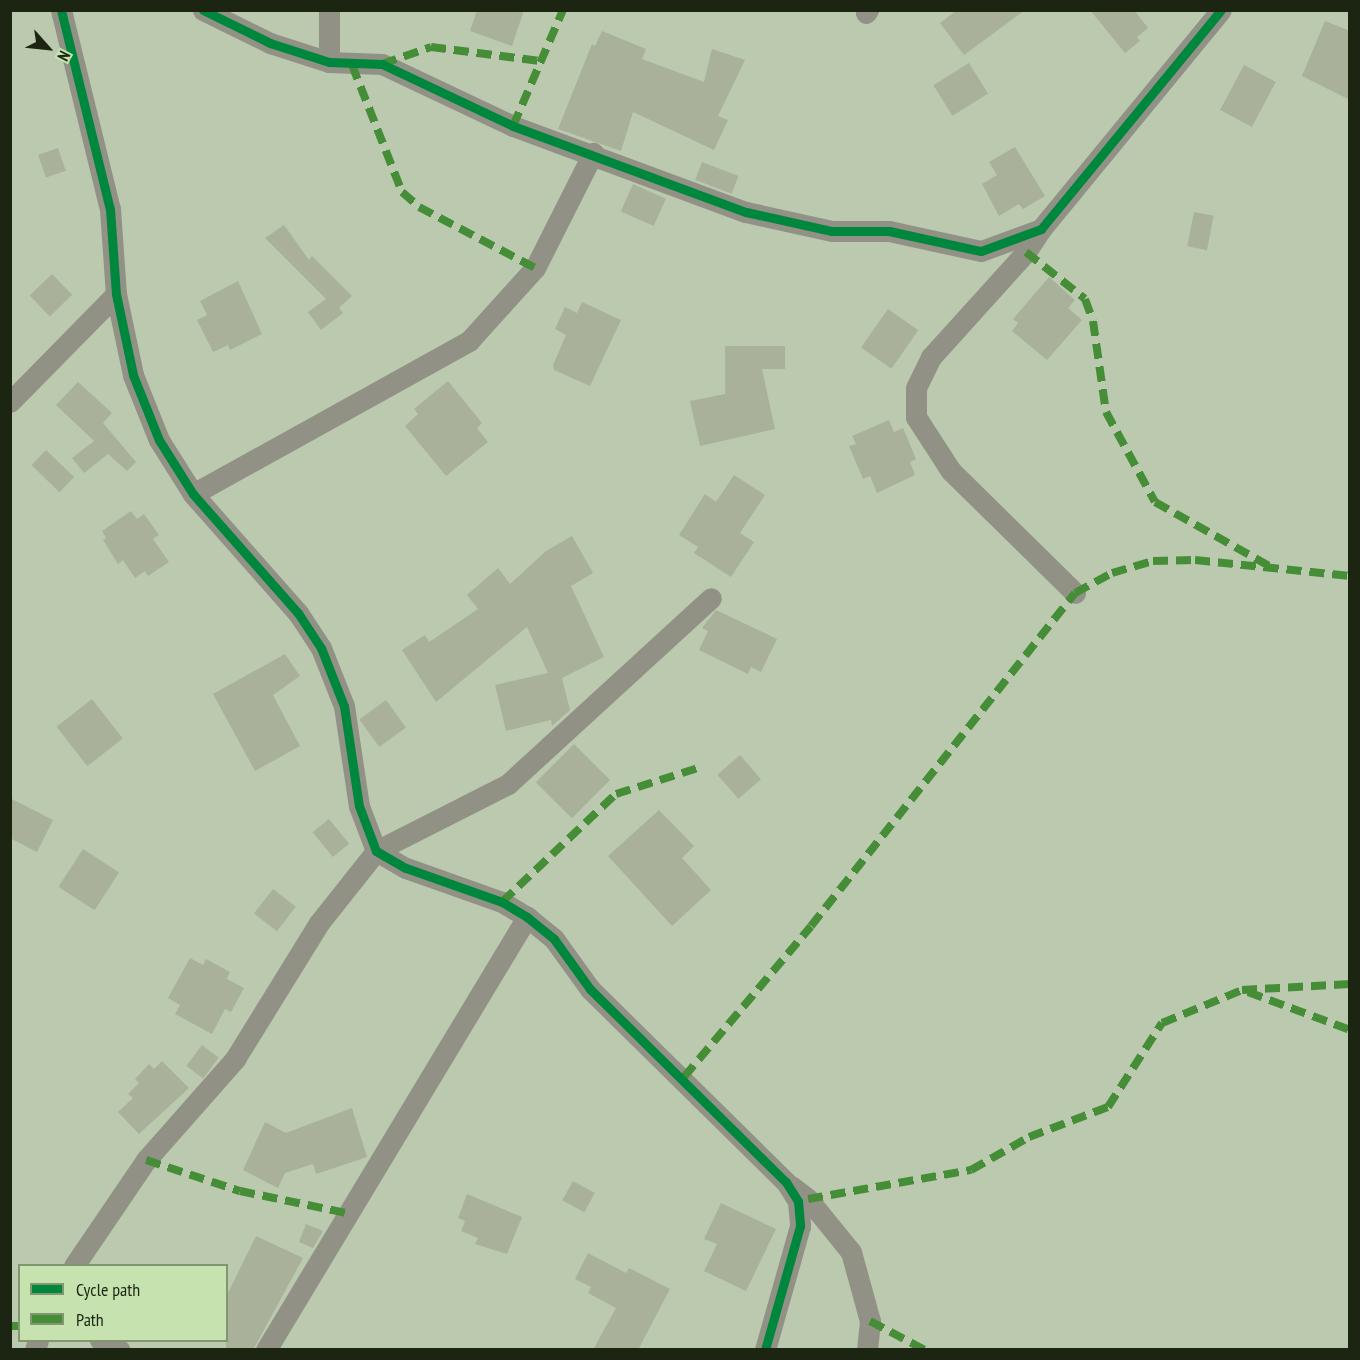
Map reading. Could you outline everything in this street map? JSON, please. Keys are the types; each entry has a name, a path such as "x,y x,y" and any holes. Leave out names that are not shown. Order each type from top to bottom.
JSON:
{"street":[{"path":"61,10 110,209 116,294 133,375 159,440 193,494 298,613 321,648 344,706 359,806 376,851 406,868 502,902 527,917 554,939 590,989 786,1182 808,1198 851,1252 870,1321 867,1350"},
{"path":"203,10 270,43 329,62 382,64 513,126 593,153 746,212 832,231 889,231 981,251 1041,229"},
{"path":"329,10 329,62"},
{"path":"1075,593 951,471 916,417 916,388 932,357 1026,252 1041,229 1221,10"},
{"path":"193,494 469,341 535,268 593,153"},
{"path":"10,402 116,294"},
{"path":"75,1264 146,1160 235,1059 319,922 376,851 508,784 711,598"},
{"path":"266,1350 527,917"},
{"path":"765,1350 800,1226 798,1201 786,1182"},
{"path":"102,1342 120,1350"}],"building":[{"path":"477,10 524,10 512,46 470,31"},
{"path":"957,10 1025,10 964,55 940,23"},
{"path":"1090,10 1134,10 1148,28 1137,37 1140,41 1125,53"},
{"path":"1325,21 1350,31 1350,100 1302,76"},
{"path":"602,31 646,49 642,59 704,82 712,49 745,60 718,116 728,120 714,150 633,112 621,151 558,129 592,44 595,46"},
{"path":"969,63 988,94 952,116 933,85"},
{"path":"1244,65 1276,82 1252,127 1220,110"},
{"path":"1015,147 1045,196 1023,209 1019,204 999,216 982,184 997,175 989,162"},
{"path":"58,148 66,171 46,178 38,155"},
{"path":"702,162 738,176 732,194 695,180"},
{"path":"633,184 666,199 654,226 621,211"},
{"path":"1194,212 1214,216 1207,250 1187,246"},
{"path":"284,225 309,260 312,256 352,296 339,308 343,313 321,330 308,312 326,299 265,238"},
{"path":"52,274 72,295 50,316 30,296"},
{"path":"1049,277 1075,300 1068,308 1082,320 1047,360 1012,331 1018,323 1013,319"},
{"path":"238,281 262,334 230,350 228,345 213,352 197,320 207,315 200,301"},
{"path":"582,302 621,320 590,386 554,370 553,365 566,335 555,329 565,307 577,313"},
{"path":"888,309 918,330 891,369 861,348"},
{"path":"725,346 785,346 785,369 762,369 775,429 700,446 690,401 725,394"},
{"path":"448,381 482,423 477,428 488,442 446,476 405,426 418,414 414,409"},
{"path":"78,382 112,413 103,423 136,462 127,471 108,454 84,473 72,458 94,441 56,405"},
{"path":"889,420 894,432 903,428 916,459 910,462 915,475 877,493 870,476 863,479 849,446 856,444 852,436"},
{"path":"46,450 74,477 59,492 31,465"},
{"path":"734,475 765,495 740,533 754,542 731,577 694,553 698,547 679,535 705,494 716,502"},
{"path":"131,511 137,519 144,514 159,535 153,539 169,562 148,576 145,571 135,578 123,560 118,564 103,540 106,538 102,531"},
{"path":"572,536 593,573 571,586 604,657 562,678 570,710 552,726 551,720 506,731 495,685 548,673 527,627 436,702 402,650 425,635 429,642 478,609 467,595 498,568 510,584 546,551"},
{"path":"716,610 777,639 761,672 751,667 748,674 699,650 708,631 702,628"},
{"path":"285,654 300,676 273,695 300,746 255,771 213,694"},
{"path":"92,699 123,738 87,766 57,727"},
{"path":"386,700 406,728 379,747 359,719"},
{"path":"574,744 610,780 572,818 536,782"},
{"path":"740,755 761,779 738,799 717,775"},
{"path":"10,798 53,820 37,852 10,838"},
{"path":"659,810 694,846 682,858 711,890 672,926 608,856"},
{"path":"329,819 349,844 333,857 313,832"},
{"path":"83,849 119,872 95,910 58,887"},
{"path":"273,889 296,907 277,931 254,913"},
{"path":"190,958 203,965 206,959 230,972 227,979 244,988 231,1012 225,1009 212,1034 175,1014 180,1005 168,998"},
{"path":"202,1045 219,1058 203,1078 186,1066"},
{"path":"162,1061 189,1088 139,1134 118,1112 133,1098 128,1094 139,1083 135,1079 149,1064 154,1069"},
{"path":"352,1108 367,1157 316,1174 313,1164 285,1173 278,1188 243,1170 265,1122 286,1133"},
{"path":"573,1181 595,1193 584,1212 562,1200"},
{"path":"467,1194 522,1217 507,1254 475,1244 478,1238 461,1231 465,1221 458,1218"},
{"path":"721,1203 776,1229 746,1291 704,1271 717,1244 704,1239"},
{"path":"306,1224 323,1231 313,1248 299,1242"},
{"path":"256,1236 303,1258 253,1350 226,1350 228,1293"},
{"path":"588,1253 626,1273 629,1268 670,1289 638,1350 593,1350 616,1308 588,1293 591,1287 575,1279"}],"marked path":[{"path":"513,126 563,10"},
{"path":"382,64 431,47 540,61"},
{"path":"352,65 402,192 419,207 535,268"},
{"path":"1026,252 1085,299 1093,321 1106,412 1155,502 1271,567"},
{"path":"684,1077 811,926 1075,593 1112,573 1153,561 1195,560 1350,576"},
{"path":"502,902 616,794 698,768"},
{"path":"808,1199 971,1170 1029,1137 1108,1107 1162,1023 1242,990 1350,984"},
{"path":"1248,992 1350,1030"},
{"path":"146,1160 240,1191 346,1213"},
{"path":"870,1321 925,1350"},
{"path":"10,1326 18,1326"}],"cycle path":[{"path":"61,10 110,209 116,294 133,375 159,440 193,494 298,613 321,648 344,706 359,806 376,851 406,868 502,902 527,917 554,939 590,989 786,1182 798,1201 800,1226 765,1350"},
{"path":"203,10 270,43 329,62 382,64 513,126 746,212 832,231 889,231 981,251 1041,229 1221,10"}]}
